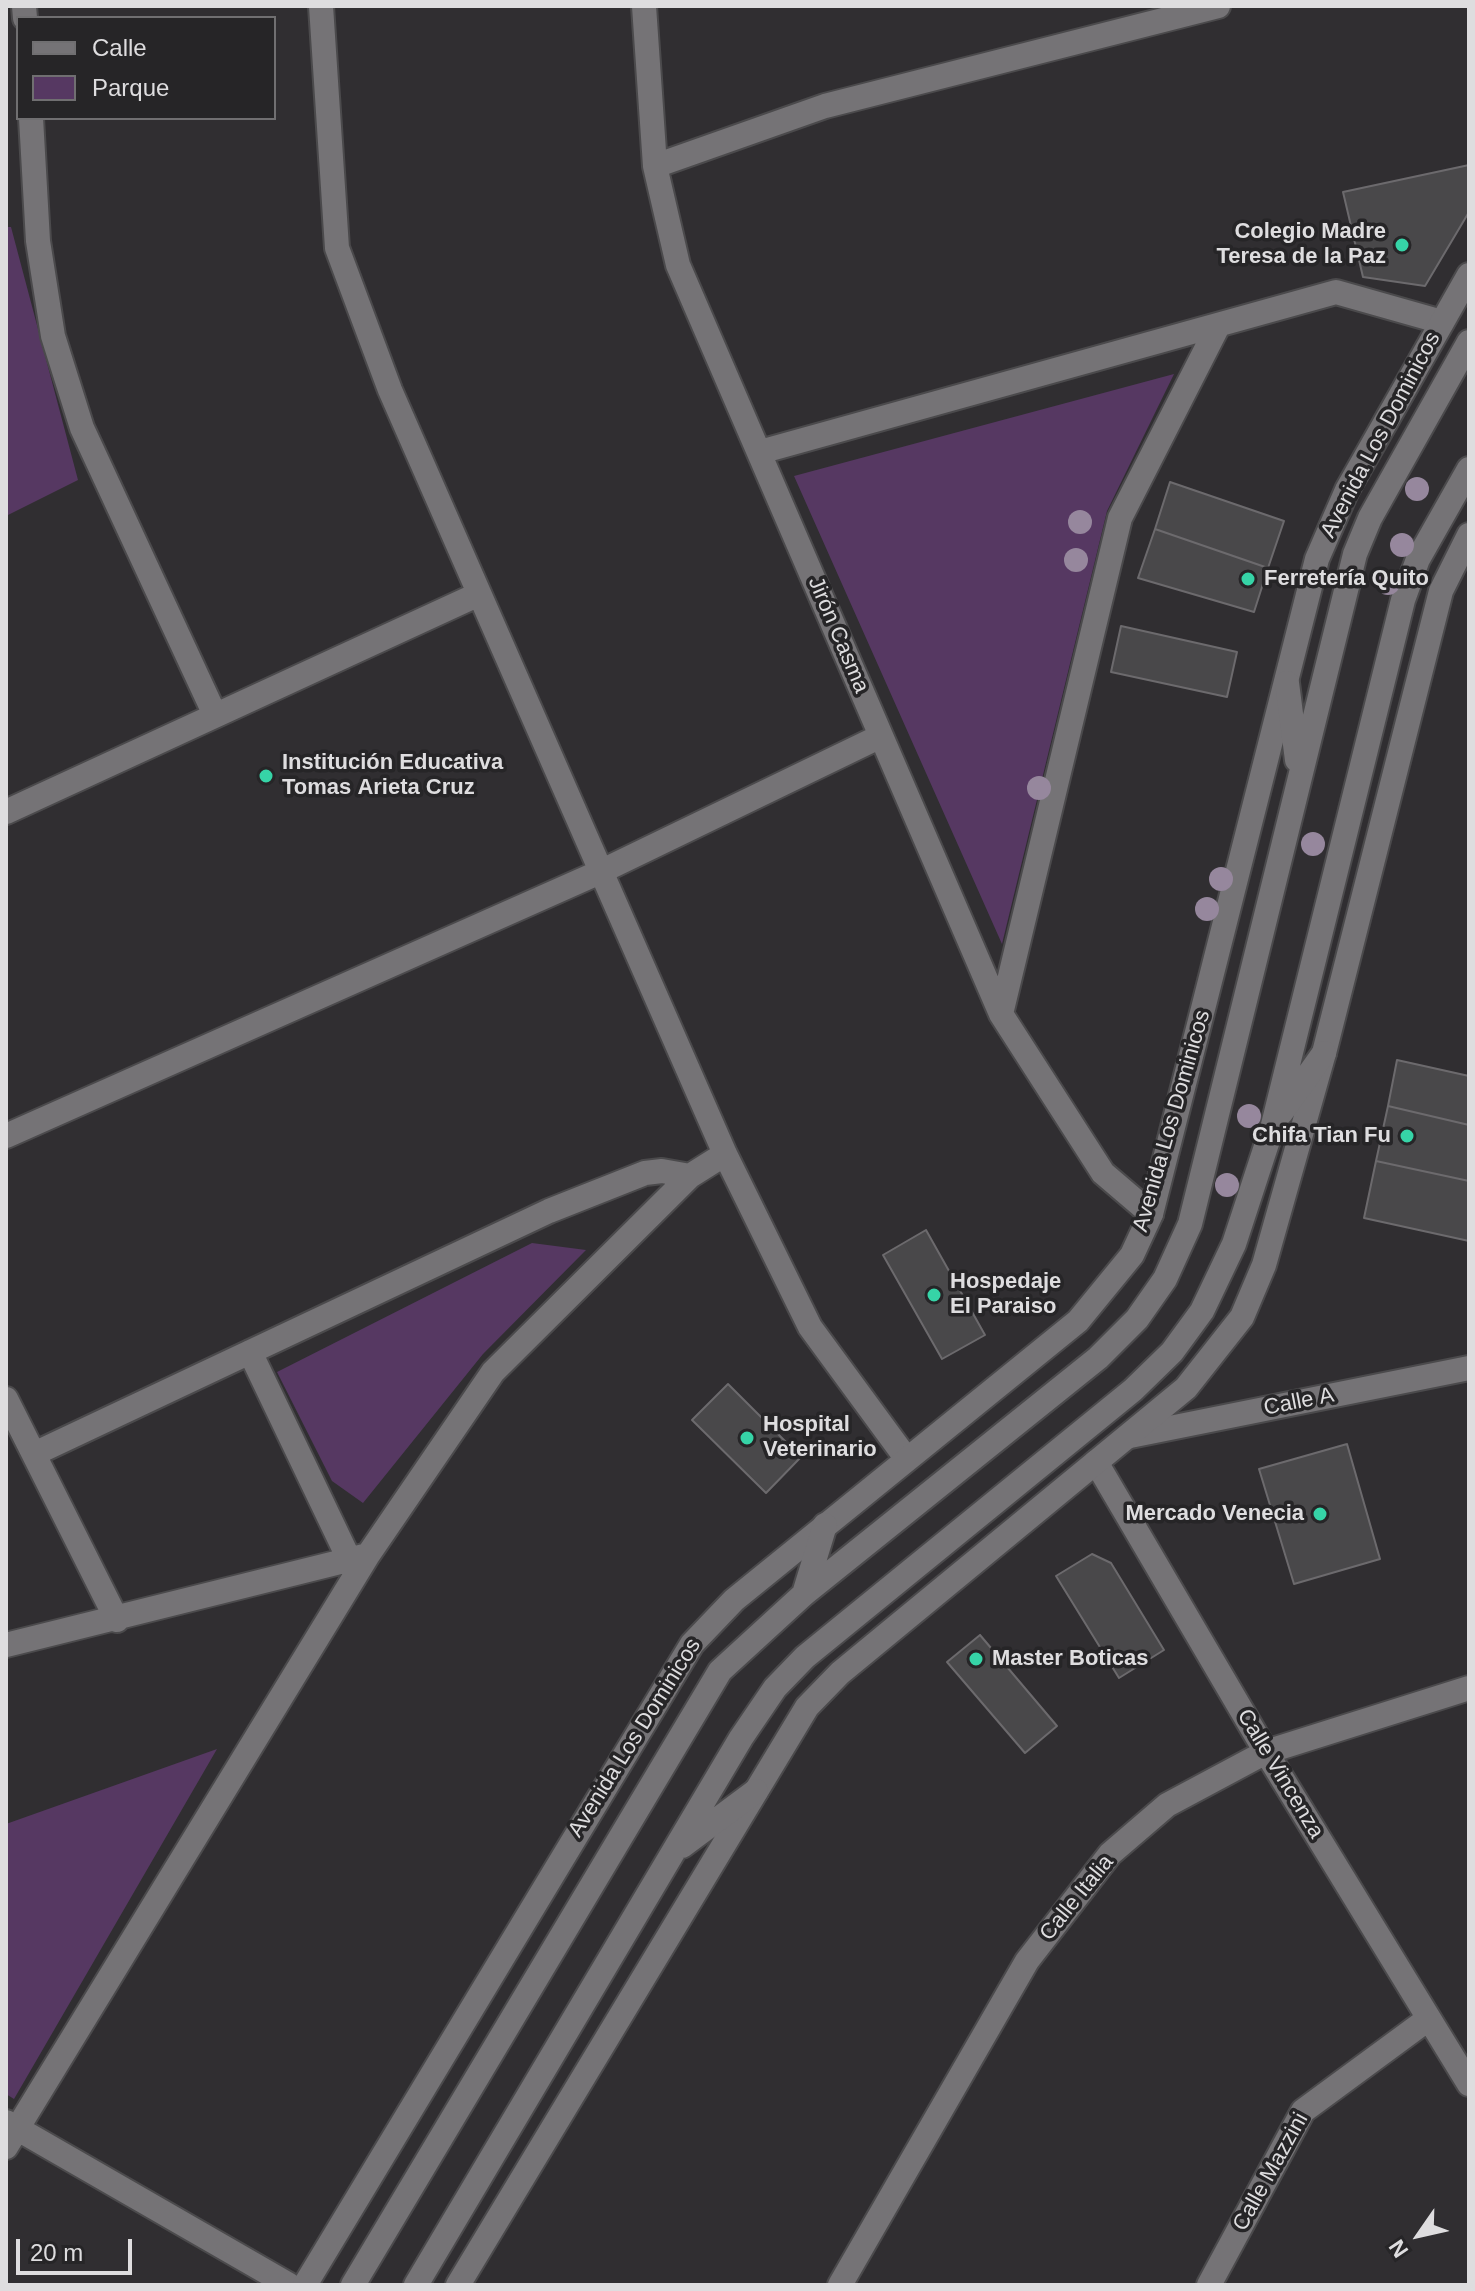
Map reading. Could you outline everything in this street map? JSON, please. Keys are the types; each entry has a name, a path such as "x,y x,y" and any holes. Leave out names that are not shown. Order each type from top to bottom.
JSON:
{"street":[{"path":"321,6 337,248 390,390 725,1154 810,1327 906,1458"},
{"name":"Jirón Casma","path":"644,6 655,166 678,265 1001,1014 1103,1173 1151,1214"},
{"path":"655,166 825,106 1218,6"},
{"path":"31,120 38,241 58,351 82,428 215,715"},
{"name":"Avenida Los Dominicos","path":"305,2285 673,1670 706,1627 734,1600 906,1458 1078,1321 1118,1277 1151,1214 1317,559 1335,513 1469,275"},
{"path":"760,452 1336,292 1442,322"},
{"path":"1001,1014 1120,518 1218,326"},
{"name":"Avenida Los Dominicos","path":"353,2285 708,1688 732,1656 804,1594 1098,1358 1137,1319 1165,1279 1190,1224 1299,774 1363,533 1469,342"},
{"path":"416,2285 754,1716 790,1672 1133,1390 1172,1352 1202,1311 1226,1265 1273,1125 1403,600 1428,540 1469,469"},
{"path":"458,2285 756,1791 822,1689 1186,1388 1242,1317 1264,1265 1324,1053 1441,591 1469,535"},
{"path":"6,812 479,594"},
{"path":"1287,683 1299,774"},
{"path":"6,1136 600,872 881,736"},
{"path":"1273,1125 1324,1053"},
{"path":"289,2285 10,2132 359,1557 493,1372 690,1176 725,1154"},
{"path":"34,1454 549,1211 631,1177 662,1171 690,1176"},
{"path":"250,1352 359,1557"},
{"name":"Calle A","path":"1130,1436 1469,1368"},
{"path":"6,1399 117,1620"},
{"name":"Calle Vincenza","path":"1096,1462 1266,1752 1469,2084"},
{"path":"804,1594 825,1525"},
{"path":"6,1645 117,1620 359,1557"},
{"name":"Calle Italia","path":"840,2285 1027,1961 1059,1915 1110,1854 1167,1805 1266,1752 1469,1688"},
{"path":"674,1852 756,1791"},
{"name":"Calle Mazzini","path":"1209,2285 1303,2111 1428,2019"}],"green space":[{"path":"6,227 11,227 78,480 6,516"},
{"path":"1174,374 1107,511 1002,944 794,476"},
{"path":"532,1243 586,1250 483,1354 363,1503 332,1481 277,1372"},
{"path":"217,1749 14,2099 6,2094 6,1824"}],"building":[{"name":"Colegio Madre Teresa de la Paz","path":"1469,165 1469,212 1425,286 1363,277 1343,192"},
{"path":"1170,482 1284,521 1268,568 1155,529"},
{"path":"1155,529 1268,568 1254,612 1138,578"},
{"path":"1121,626 1237,652 1227,697 1111,672"},
{"path":"1397,1060 1469,1076 1469,1125 1388,1106"},
{"path":"1388,1106 1469,1125 1469,1181 1376,1161"},
{"path":"1376,1161 1469,1181 1469,1241 1364,1218"},
{"name":"Hospedaje El Paraiso","path":"926,1230 985,1335 942,1359 883,1255"},
{"name":"Hospital Veterinario","path":"728,1384 801,1457 766,1493 692,1420"},
{"name":"Mercado Venecia","path":"1347,1444 1380,1559 1294,1584 1259,1469"},
{"path":"1092,1554 1111,1563 1164,1650 1119,1678 1056,1576"},
{"path":"980,1635 1057,1726 1025,1753 947,1662"}],"place":[{"name":"Colegio Madre Teresa de la Paz","path":"1402,245"},
{"name":"Ferretería Quito","path":"1248,579"},
{"name":"Institución Educativa Tomas Arieta Cruz","path":"266,776"},
{"name":"Chifa Tian Fu","path":"1407,1136"},
{"name":"Hospedaje El Paraiso","path":"934,1295"},
{"name":"Hospital Veterinario","path":"747,1438"},
{"name":"Mercado Venecia","path":"1320,1514"},
{"name":"Master Boticas","path":"976,1659"}]}
